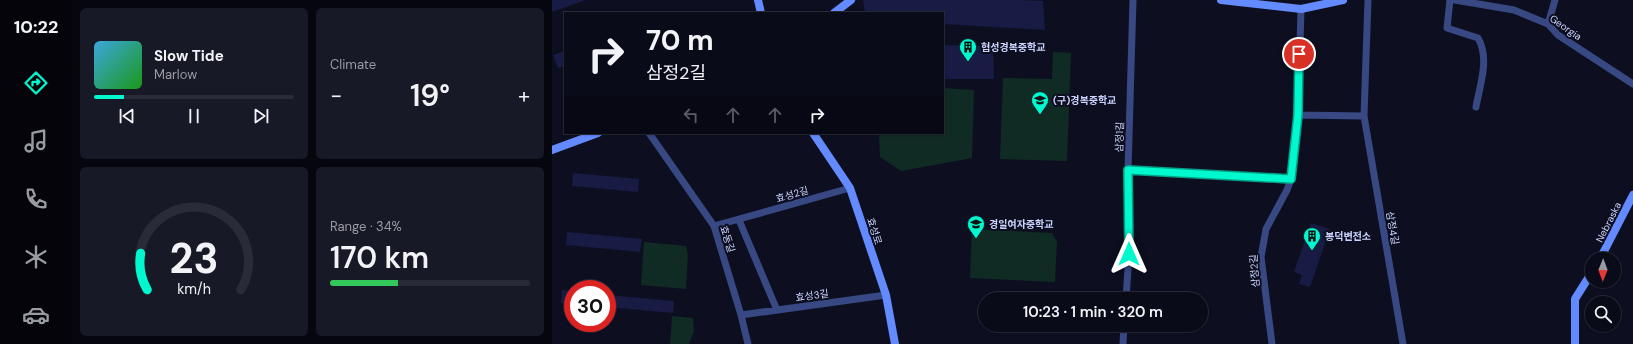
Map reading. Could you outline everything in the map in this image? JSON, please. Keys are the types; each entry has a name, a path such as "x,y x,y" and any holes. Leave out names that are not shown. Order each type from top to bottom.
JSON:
{"street":[{"path":"758,0 761,12"},
{"path":"835,12 851,0"},
{"name":"삼정1길","path":"1126,292 1129,254 1128,170 1133,0"},
{"path":"1221,0 1301,9 1343,0"},
{"name":"삼정4길","path":"1368,0 1364,116 1403,344"},
{"path":"1450,0 1446,28 1478,38 1482,45 1484,64 1476,107"},
{"name":"Georgia","path":"1455,0 1514,10 1548,24 1558,35 1633,84"},
{"path":"1548,24 1555,0"},
{"name":"삼정2길","path":"1272,344 1261,257 1266,229 1287,190 1291,179 1298,115 1301,9"},
{"path":"1298,115 1364,116"},
{"path":"552,150 595,134"},
{"name":"효동길","path":"650,134 714,226 741,315 748,344"},
{"name":"효성로","path":"814,134 850,188 886,295 895,344"},
{"path":"1128,170 1291,179"},
{"name":"효성2길","path":"714,226 850,188"},
{"name":"Nebraska","path":"1604,252 1633,195"},
{"path":"739,220 777,310"},
{"path":"1576,344 1575,299 1585,283"},
{"name":"효성3길","path":"741,315 886,295"},
{"path":"1123,344 1124,332"}],"green space":[{"path":"1053,52 1071,53 1067,161 1000,159 1003,78 1052,79"},
{"path":"944,88 974,90 972,158 901,171 880,157 879,134 944,134"},
{"path":"972,229 1052,233 1057,242 1055,282 970,278"},
{"path":"644,242 686,246 688,255 686,289 641,285"},
{"path":"672,316 693,318 694,331 689,344 670,344"}],"building":[{"path":"552,0 583,0 583,1 552,12"},
{"path":"863,0 1043,1 1045,30 944,24 944,12 865,12"},
{"name":"협성경복중학교","path":"944,45 993,46 994,79 944,79"},
{"path":"564,51 564,66 558,68 553,55"},
{"path":"573,173 639,179 638,192 572,186"},
{"name":"봉덕변전소","path":"1311,223 1330,229 1310,287 1299,284 1302,275 1294,272"},
{"path":"567,232 642,239 640,252 566,245"},
{"path":"562,290 564,290 564,303 561,303"},
{"path":"616,296 674,301 673,313 616,308"}],"place":[{"name":"협성경복중학교","path":"968,62"},
{"name":"(구)경복중학교","path":"1040,115"},
{"name":"경일여자중학교","path":"976,239"},
{"name":"봉덕변전소","path":"1312,251"}],"route":[{"path":"1129,254 1128,170 1291,179 1298,115 1299,54"}]}
